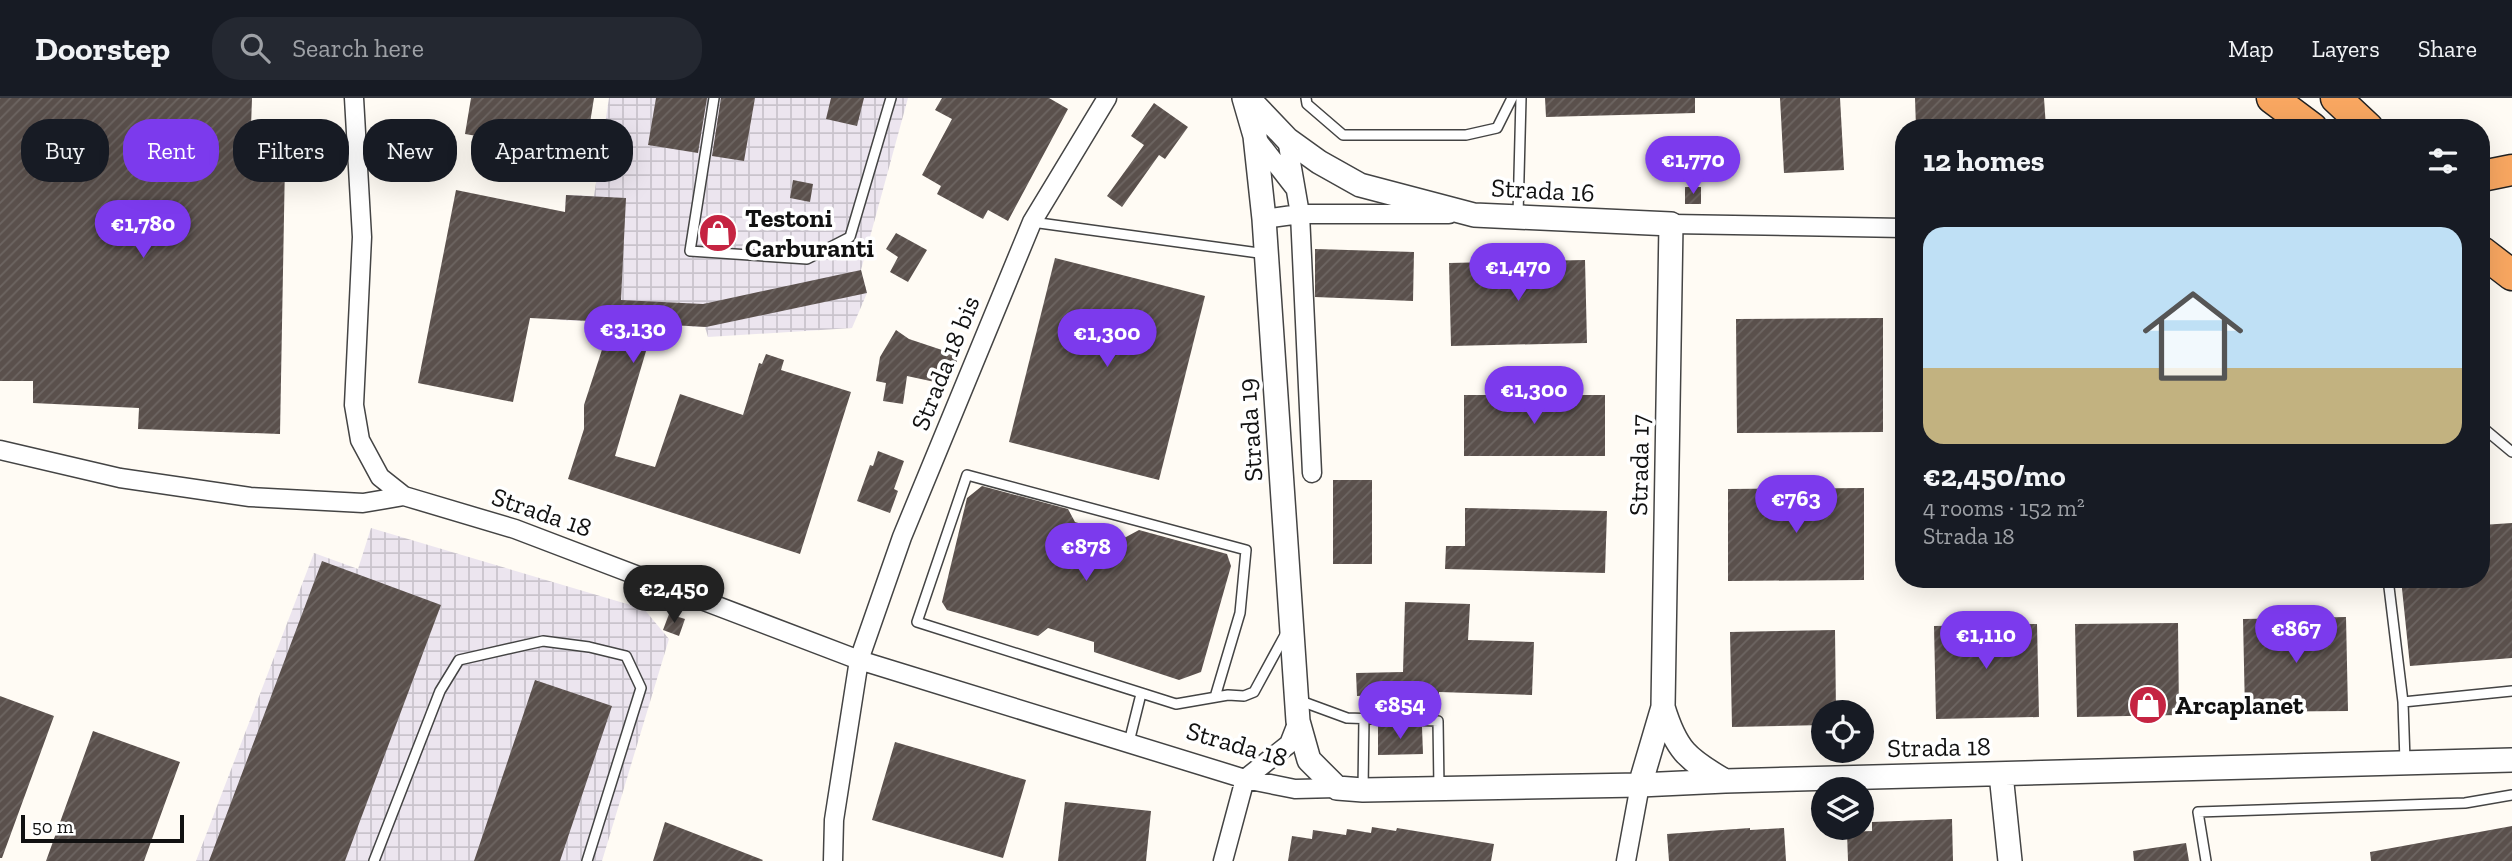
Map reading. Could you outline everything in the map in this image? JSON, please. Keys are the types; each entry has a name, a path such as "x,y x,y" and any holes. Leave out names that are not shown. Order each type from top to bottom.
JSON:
{"highway":[{"path":"2272,98 2300,119"},
{"path":"2336,98 2358,119"},
{"path":"2490,174 2512,170"},
{"path":"2490,258 2512,275"}],"street":[{"name":"Strada 18","path":"354,98 362,237 355,405 360,440 380,477 404,496 515,529 859,660 1245,779 1295,789 1439,789 2512,760"},
{"name":"Strada 18 bis","path":"834,861 834,820 859,660 902,537 1032,222 1107,98"},
{"name":"Strada 19","path":"1246,98 1255,136 1267,254 1297,710 1310,760 1337,788"},
{"name":"Strada 16","path":"1246,98 1287,139 1319,162 1360,185 1474,215"},
{"name":"Strada 19","path":"1255,136 1296,190"},
{"path":"1287,139 1300,214 1312,474"},
{"name":"Strada 16","path":"1264,219 1300,214 1474,215 1671,225 1895,228"},
{"name":"Strada 17","path":"1640,785 1663,707 1671,225"},
{"path":"0,450 120,478 250,498 363,503 404,496"},
{"name":"Strada 17","path":"1663,707 1670,732 1684,753 1725,781"},
{"path":"1223,861 1245,779 1289,744 1297,710"},
{"path":"2001,774 2010,861"},
{"path":"1626,861 1640,785"}],"lane":[{"path":"714,98 690,251 807,258 850,237 891,98"},
{"path":"1306,98 1307,104 1343,135 1466,135 1497,128 1512,98"},
{"path":"1518,217 1521,98"},
{"path":"1032,222 1267,254"},
{"path":"2490,434 2512,452"},
{"path":"1214,697 1240,614 1246,550 967,475 917,622 1175,704 1227,695 1244,696 1254,692 1291,624"},
{"path":"2389,588 2403,702 2405,763"},
{"path":"374,861 440,691 459,660 543,641 589,647 626,656 641,688 587,861"},
{"path":"2403,702 2512,691"},
{"path":"1129,742 1141,694"},
{"path":"1297,710 1347,718 1438,721 1439,789"},
{"path":"1363,790 1364,718"},
{"path":"2206,861 2198,812 2465,803 2512,795"}],"shaded area":[{"name":"Testoni Carburanti","path":"609,98 908,98 861,270 867,293 852,328 708,337 705,327 560,320 566,195 594,196 596,182 633,182 633,119 606,119"},
{"path":"371,528 644,609 669,639 602,861 196,861 314,553 358,569"}],"building":[{"path":"0,98 252,98 251,119 233,119 233,182 285,182 280,434 138,429 139,408 33,403 33,381 0,381"},
{"path":"471,98 594,98 591,119 471,119 471,135 465,134"},
{"path":"656,98 707,98 698,153 648,145"},
{"path":"721,98 755,98 744,161 712,156"},
{"path":"831,98 864,98 857,126 826,119"},
{"path":"942,98 1049,98 1068,109 1008,221 988,210 983,219 937,194 941,186 922,175 952,119 935,110"},
{"path":"1545,98 1695,98 1695,113 1546,117"},
{"path":"1780,98 1840,98 1844,170 1784,173"},
{"path":"1915,98 2044,98 2045,119 1916,119"},
{"path":"1154,103 1188,127 1165,159 1159,155 1122,207 1107,196 1144,145 1131,136"},
{"path":"793,180 813,184 810,202 790,198"},
{"path":"1685,187 1701,187 1701,204 1685,204"},
{"path":"456,190 565,212 566,195 626,198 621,300 703,304 861,270 867,293 706,327 654,324 615,456 655,467 680,394 743,415 759,363 762,364 766,354 784,360 781,370 851,392 800,554 568,479 584,429 584,405 611,322 530,318 513,402 418,383"},
{"path":"896,233 927,250 908,282 890,272 898,257 886,249"},
{"path":"1315,249 1414,252 1413,301 1315,297"},
{"path":"1055,258 1205,296 1159,480 1009,442"},
{"path":"1585,260 1587,343 1451,346 1449,263"},
{"path":"1883,318 1883,432 1737,433 1736,319"},
{"path":"896,330 909,339 957,355 949,385 907,376 903,404 883,401 886,383 876,381 880,357"},
{"path":"1464,395 1605,395 1605,456 1464,456"},
{"path":"878,451 904,461 894,489 898,491 890,513 857,501"},
{"path":"1333,480 1372,480 1372,564 1333,564"},
{"path":"982,486 1068,509 1075,522 1126,537 1139,530 1227,554 1231,566 1201,672 1179,680 1094,652 1094,642 1048,628 1038,636 947,610 942,602 967,498"},
{"path":"1864,488 1864,580 1728,581 1728,489"},
{"path":"1465,508 1607,511 1605,573 1445,569 1446,546 1465,546"},
{"path":"2512,523 2512,658 2410,666 2402,588 2490,588 2490,524"},
{"path":"322,561 441,605 345,861 209,861"},
{"path":"1405,602 1470,604 1468,640 1534,642 1532,695 1439,692 1422,694 1422,713 1377,712 1377,695 1357,696 1356,673 1403,672"},
{"path":"669,614 685,619 679,636 663,630"},
{"path":"2346,617 2348,711 2245,712 2243,619"},
{"path":"2178,623 2179,715 2077,717 2075,624"},
{"path":"2037,624 2039,717 1936,719 1934,626"},
{"path":"1835,630 1836,700 1811,700 1811,725 1732,727 1730,632"},
{"path":"535,680 612,706 560,861 474,861"},
{"path":"0,696 54,716 2,858 0,858"},
{"path":"1378,726 1422,727 1423,754 1378,755"},
{"path":"93,731 180,762 144,861 46,861"},
{"path":"895,742 1026,780 1003,858 872,820"},
{"path":"1065,802 1151,811 1146,861 1058,861"},
{"path":"1952,819 1953,861 1848,861 1847,840 1874,840 1874,822"},
{"path":"665,822 763,860 653,861"},
{"path":"2512,826 2512,861 2371,861 2370,852"},
{"path":"1372,827 1396,831 1397,828 1494,844 1491,861 1288,861 1292,836 1312,839 1313,830 1346,835 1347,829 1371,833"},
{"path":"1784,828 1786,861 1669,861 1667,834"},
{"path":"2186,843 2189,861 2134,861 2133,851"}],"place":[{"name":"Testoni Carburanti","path":"718,233"},
{"name":"Arcaplanet","path":"2148,705"}]}
